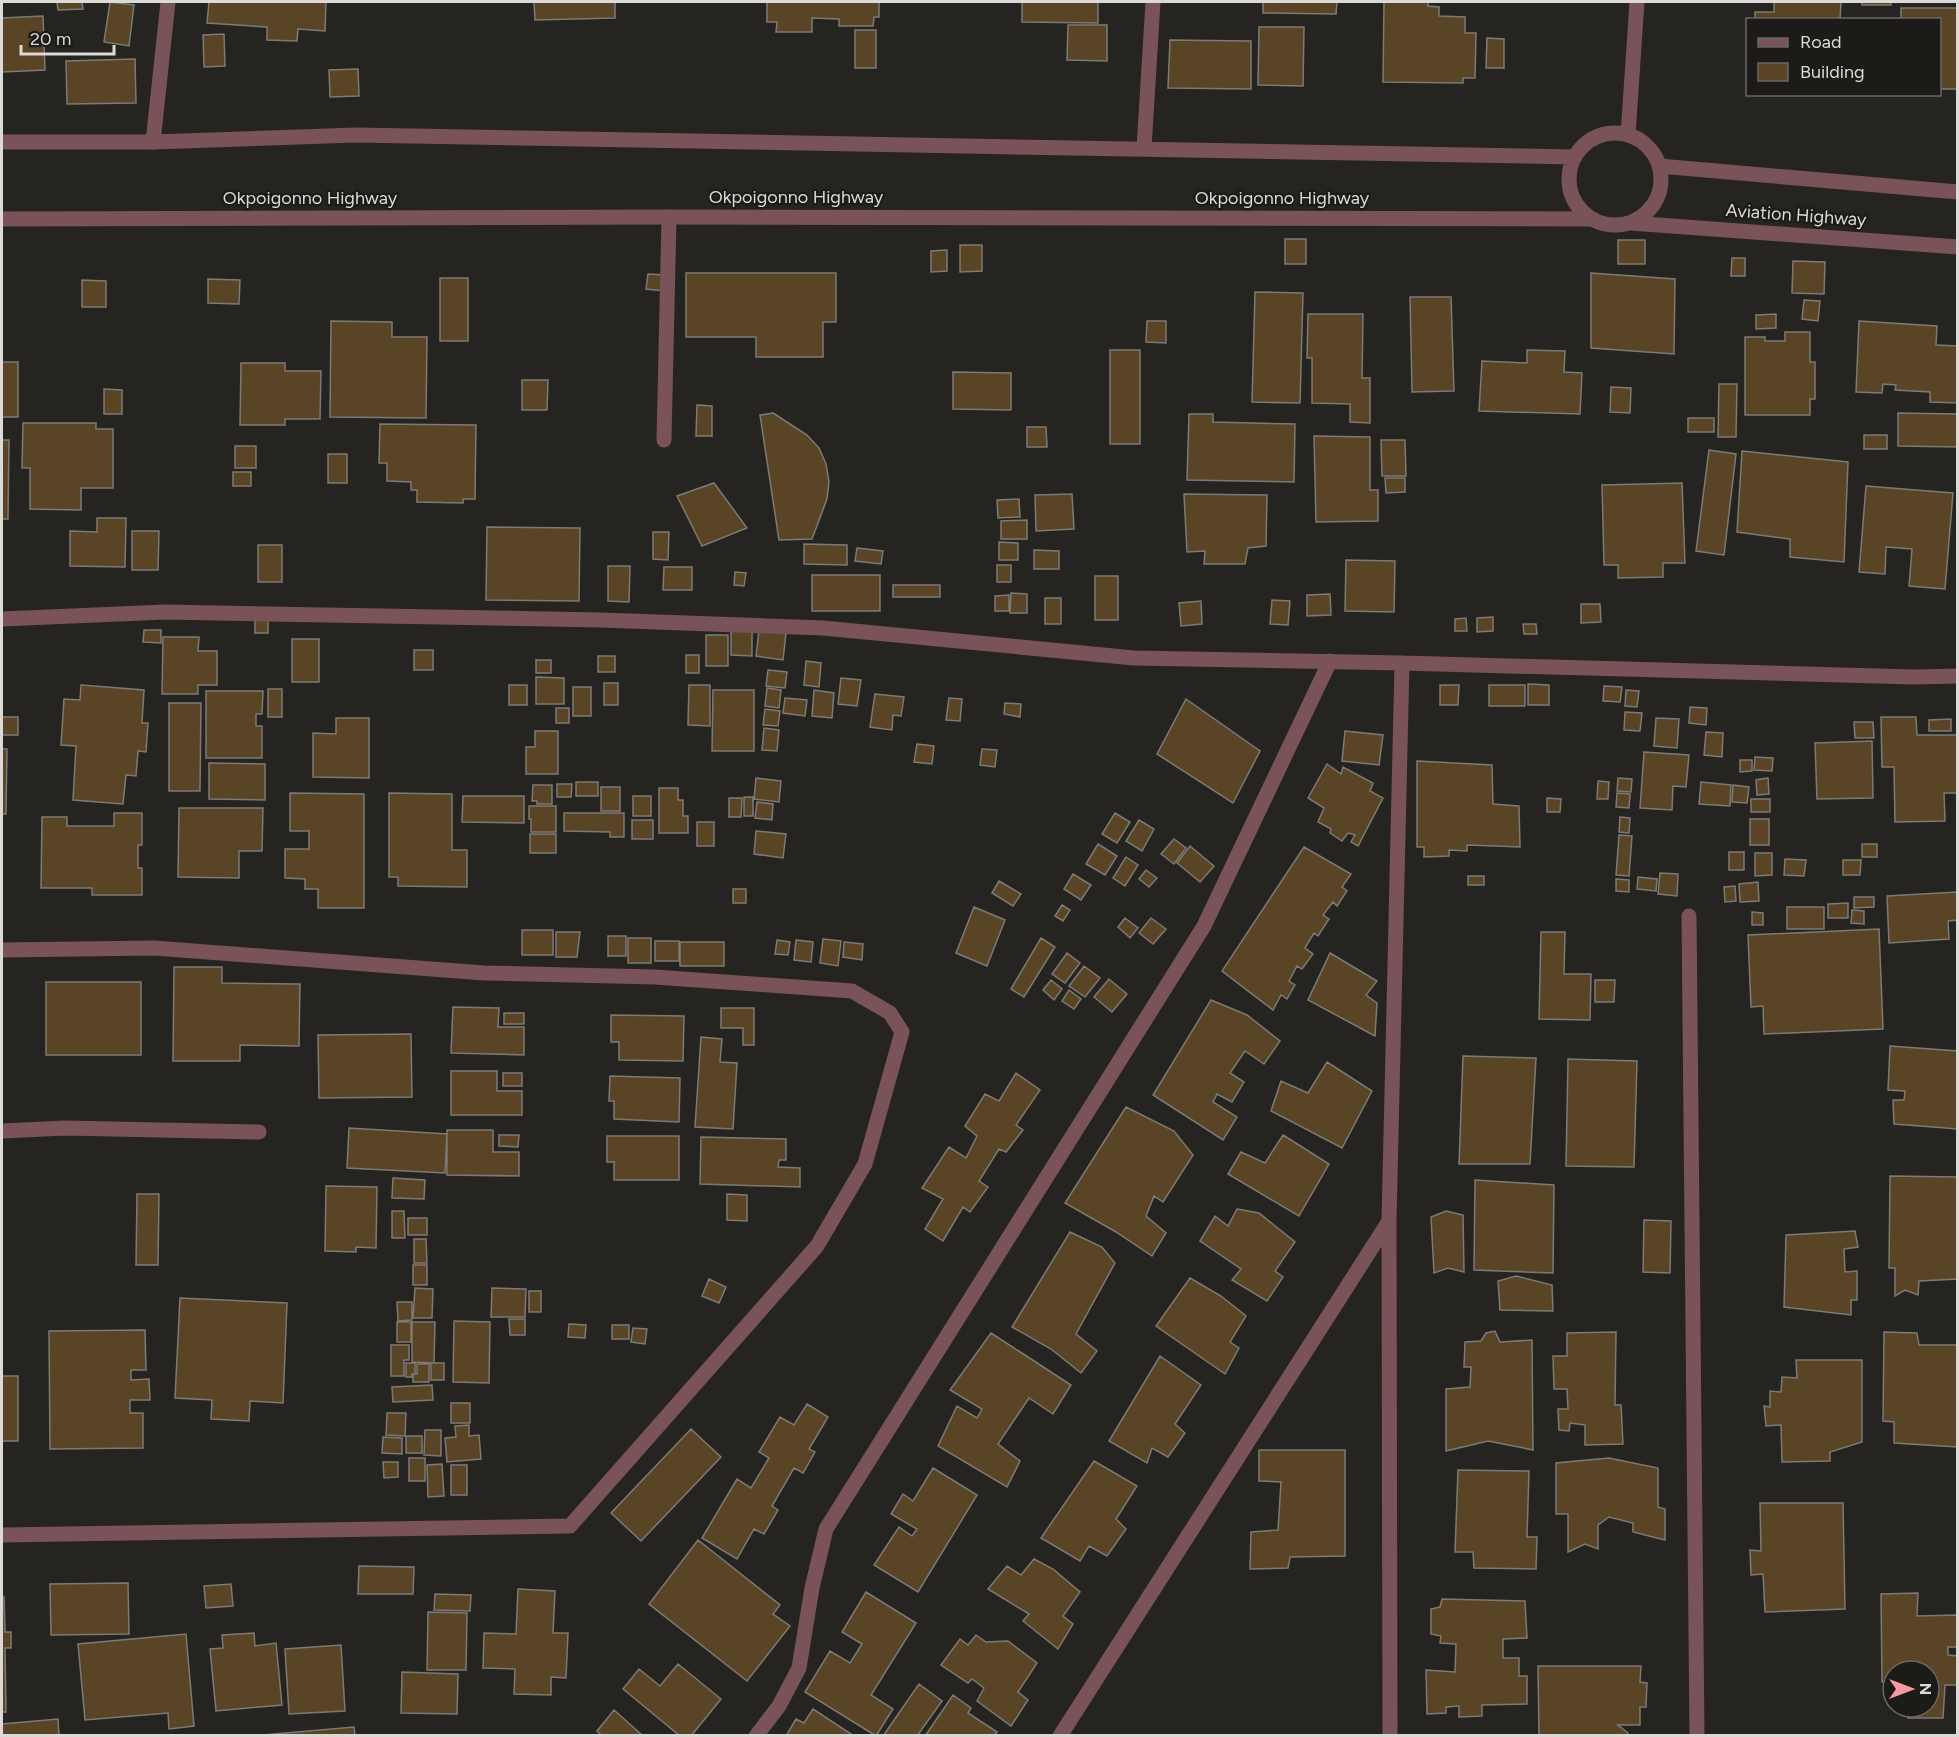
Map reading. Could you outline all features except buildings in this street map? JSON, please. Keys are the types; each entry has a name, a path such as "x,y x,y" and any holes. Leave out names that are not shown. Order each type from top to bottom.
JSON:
{"street":[{"path":"153,142 168,2"},
{"path":"1144,148 1153,2"},
{"path":"1628,135 1637,2"},
{"path":"1613,133 1628,135 1641,141 1652,152 1659,166 1661,180 1659,193 1653,206 1631,223 1604,224 1591,219 1573,198 1569,184 1570,170 1575,157 1585,145 1598,136 1613,133"},
{"path":"2,142 153,142 356,135 1575,157"},
{"name":"Aviation Highway","path":"1659,166 1958,192"},
{"path":"664,440 669,217"},
{"name":"Okpoigonno Highway","path":"2,219 669,217 1591,219"},
{"name":"Aviation Highway","path":"1631,223 1958,247"},
{"path":"2,619 165,612 601,620 823,628 1134,658 1958,676"},
{"path":"756,1736 779,1706 799,1668 812,1588 826,1529 1204,926 1330,662"},
{"path":"1390,1736 1389,1221 1402,663"},
{"path":"1689,916 1697,1736"},
{"path":"2,950 153,948 484,973 655,977 852,991 890,1013 902,1032 865,1164 817,1246 570,1526 2,1535"},
{"path":"2,1131 65,1128 259,1132"},
{"path":"1060,1736 1389,1221"}]}
